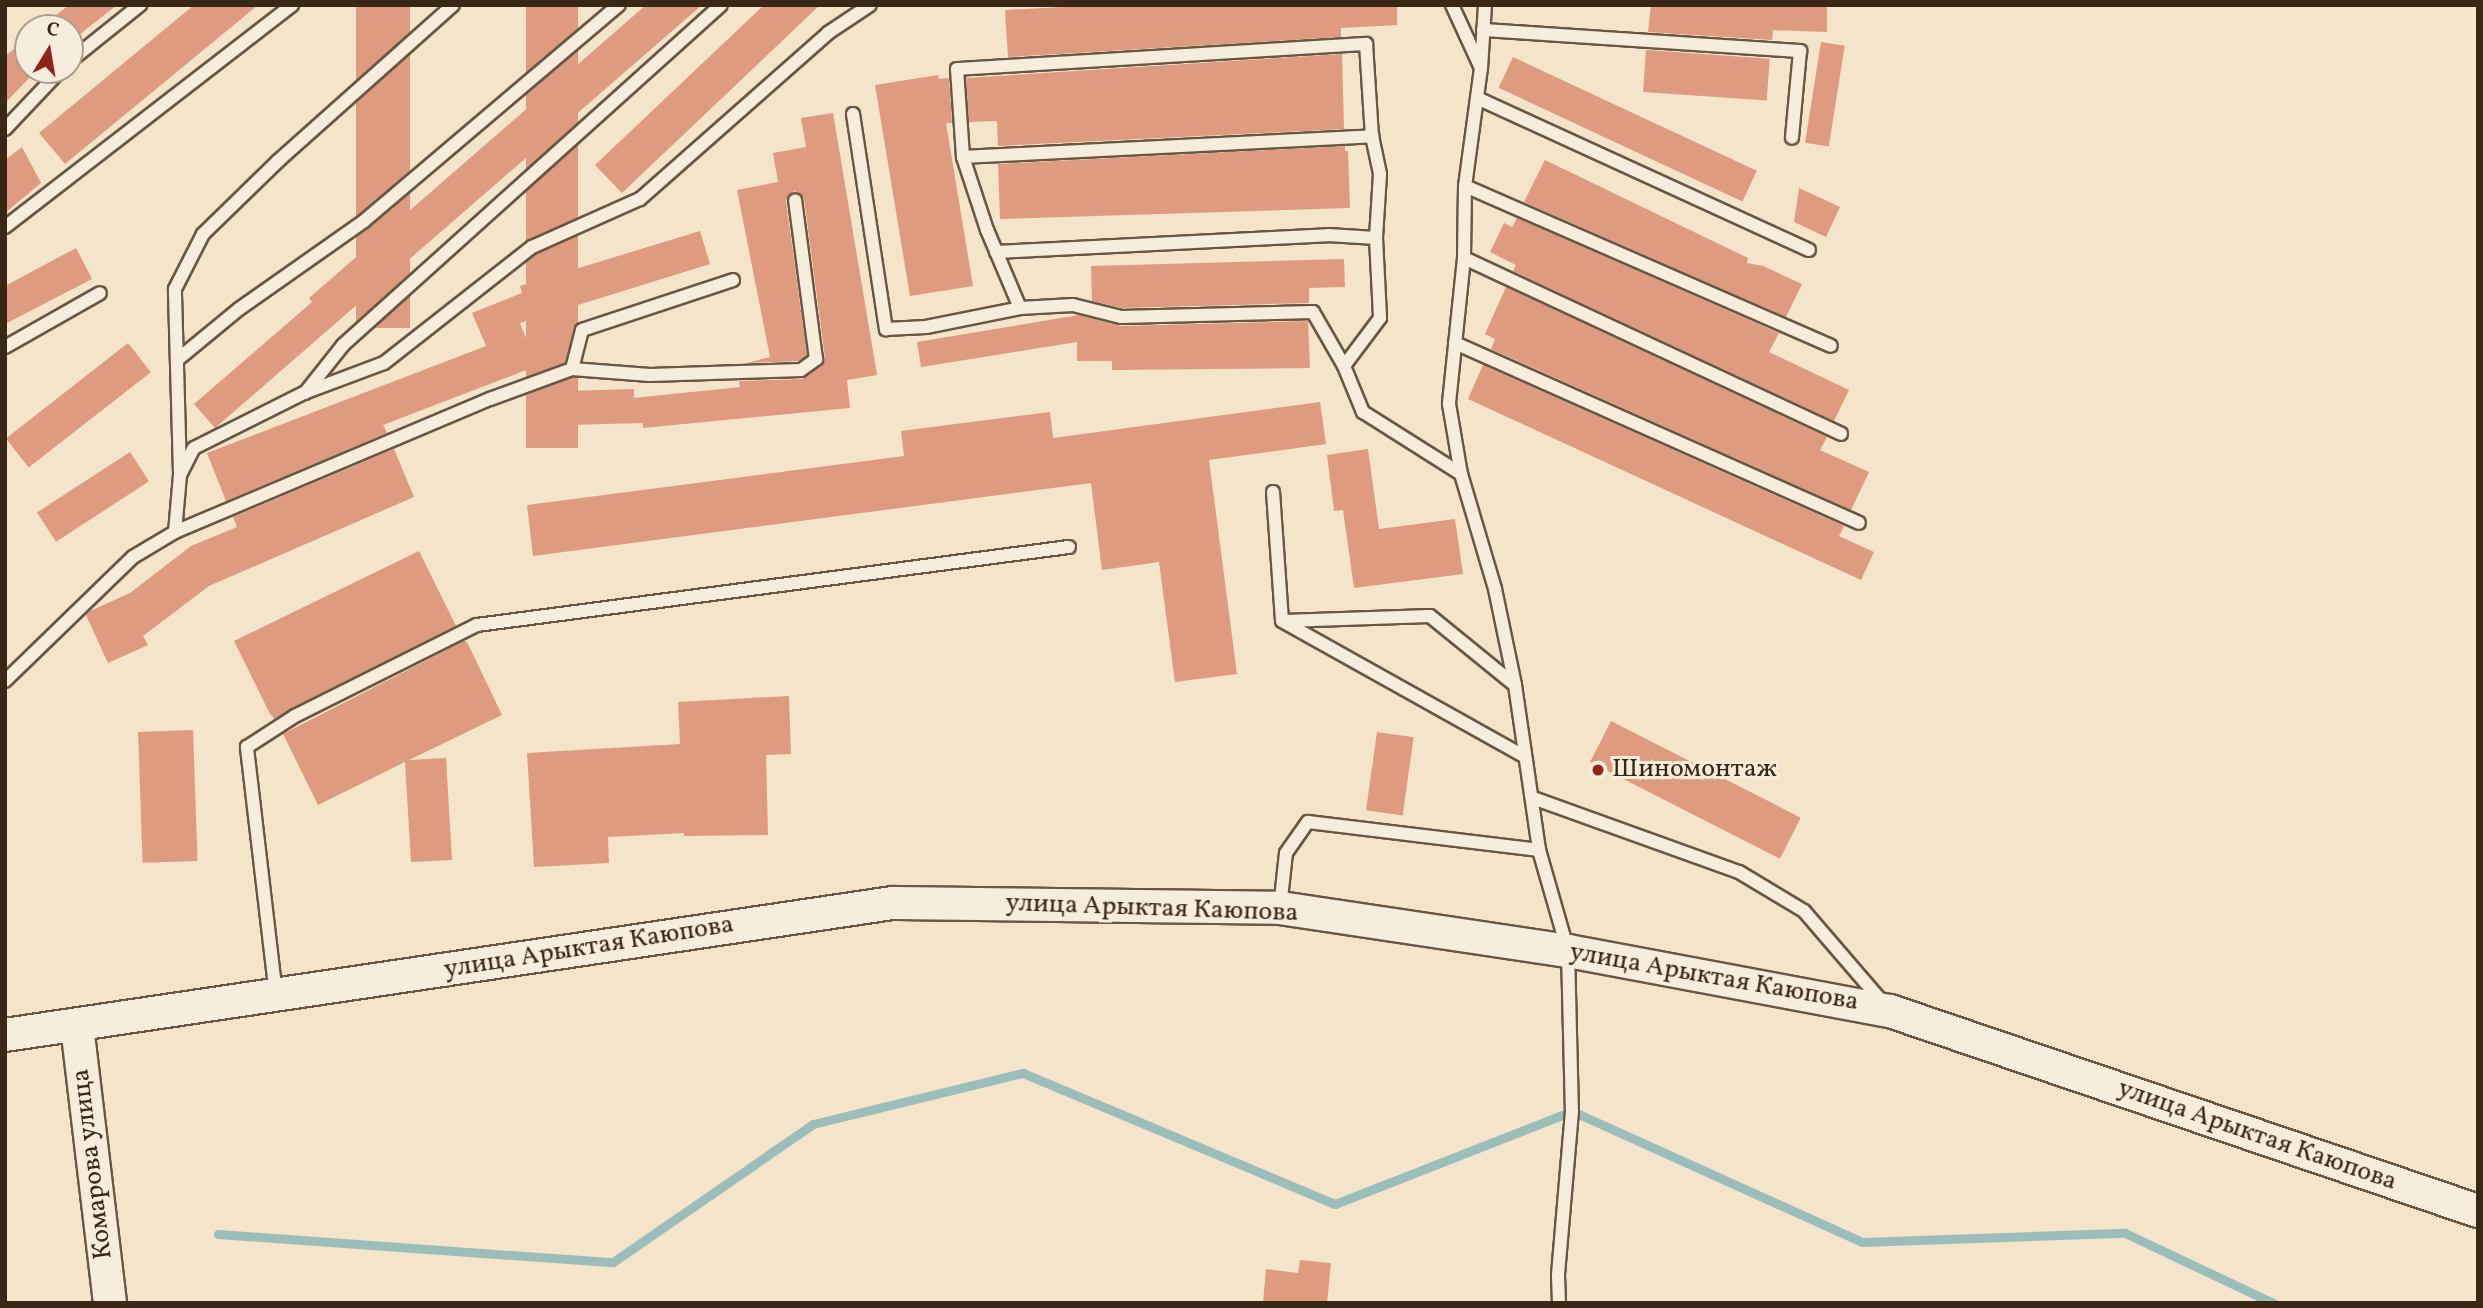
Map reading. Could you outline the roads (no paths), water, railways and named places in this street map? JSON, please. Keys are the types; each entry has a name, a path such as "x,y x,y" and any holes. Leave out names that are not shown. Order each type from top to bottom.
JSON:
{"street":[{"name":"улица Арыктая Каюпова","path":"5,1035 893,903 1280,908 1568,951 1890,1011 2478,1211"},
{"name":"Комарова улица","path":"77,1026 110,1303"}],"lane":[{"path":"84,50 140,5"},
{"path":"5,227 292,5"},
{"path":"175,532 180,475 175,289 203,234 278,161 453,5"},
{"path":"177,360 239,309 364,221 619,5"},
{"path":"304,393 343,345 721,5"},
{"path":"1452,5 1481,68"},
{"path":"1485,5 1481,68 1465,186 1464,258 1449,404 1461,474 1495,589 1514,685 1539,850 1568,951 1572,1111 1558,1275 1559,1303"},
{"path":"180,475 194,448 304,393 384,363 532,247 640,199 828,33 867,6"},
{"path":"1483,30 1800,51 1792,138"},
{"path":"1020,308 996,251 963,157 957,69 1366,44 1372,136 1380,174 1377,238 1380,318 1344,366"},
{"path":"5,129 48,84"},
{"path":"1477,98 1809,250"},
{"path":"853,114 886,329 926,327 1020,308 1073,305 1121,317 1313,312 1344,366 1363,412 1461,474"},
{"path":"963,157 1372,136"},
{"path":"1465,186 1831,346"},
{"path":"5,681 133,557 175,532 490,399 572,369 650,374 801,370 816,359 794,200"},
{"path":"996,251 1328,235 1377,238"},
{"path":"1464,258 1841,434"},
{"path":"572,369 582,330 733,280"},
{"path":"5,347 100,293"},
{"path":"1455,343 1859,523"},
{"path":"1273,492 1282,621"},
{"path":"276,995 247,747 295,716 477,625 1069,547"},
{"path":"1282,621 1430,616 1514,685"},
{"path":"1282,621 1524,756"},
{"path":"1533,799 1739,872 1804,911 1890,1011"},
{"path":"1280,908 1286,853 1308,822 1539,850"}],"waterway":[{"path":"218,1234 613,1262 813,1124 1023,1073 1335,1204 1572,1111 1862,1242 2125,1233 2273,1303"}],"place":[{"name":"Шиномонтаж","path":"1598,770"}]}
